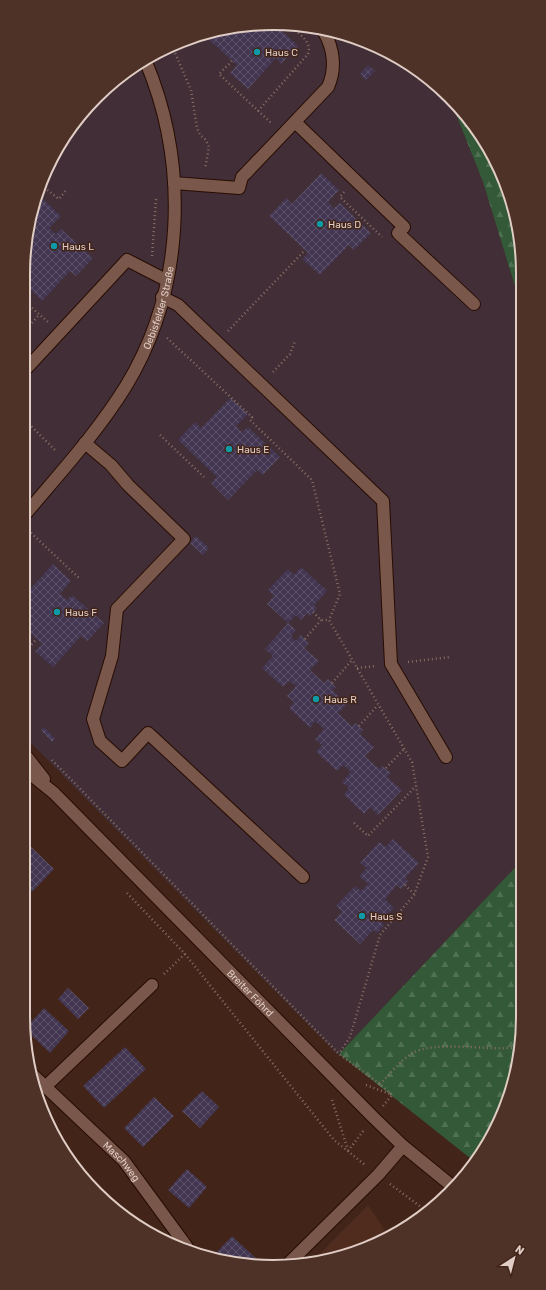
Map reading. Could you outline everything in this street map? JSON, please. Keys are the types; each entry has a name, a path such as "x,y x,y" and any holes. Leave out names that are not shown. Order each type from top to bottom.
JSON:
{"street":[{"path":"174,183 239,188 242,178 246,173 328,87 333,67 332,52 326,36"},
{"name":"Oebisfelder Straße","path":"30,509 85,443 115,403 138,363 155,320 162,297 175,233 174,183 171,156 162,111 147,66"},
{"path":"295,122 404,227 398,233 474,304"},
{"path":"30,365 127,260 166,280"},
{"path":"162,297 178,305 383,501 391,664 446,757"},
{"path":"85,443 111,465 128,485 184,539 117,609 112,656 94,720 100,741 122,761 148,733 303,877"},
{"name":"Breiter Föhrd","path":"30,761 54,793"},
{"name":"Breiter Föhrd","path":"30,774 54,793 252,993 322,1067 403,1146 450,1184"},
{"path":"45,1087 152,985"},
{"name":"Maschweg","path":"38,1080 124,1161 184,1243"},
{"path":"293,1259 378,1175 403,1146"}],"path":[{"path":"258,110 308,54 309,50 306,42 296,31"},
{"path":"45,188 59,199 67,189"},
{"path":"150,273 156,194"},
{"path":"217,343 305,250"},
{"path":"30,307 59,333"},
{"path":"30,323 31,324 39,315"},
{"path":"167,338 252,417 250,420 312,480 340,594 329,620"},
{"path":"261,384 290,354 294,341"},
{"path":"30,425 56,451"},
{"path":"160,435 204,477"},
{"path":"30,532 79,578"},
{"path":"313,612 321,620 329,620"},
{"path":"305,639 321,620"},
{"path":"329,620 412,762 428,857 414,895 381,930 350,1037 339,1054"},
{"path":"30,646 37,639"},
{"path":"332,683 352,660"},
{"path":"359,726 378,705"},
{"path":"386,768 404,749"},
{"path":"49,757 339,1054 380,1084 392,1095"},
{"path":"354,823 368,836 416,786"},
{"path":"405,885 414,895"},
{"path":"126,892 185,954 334,1140 348,1151 331,1096"},
{"path":"152,985 185,954"},
{"path":"380,1084 411,1053 445,1046 460,1048 514,1047"}],"shaded area":[{"path":"273,30 305,32 336,38 366,48 408,71 445,101 455,112 483,182 516,290 516,866 338,1055 30,742 30,273 32,241 38,210 48,180 71,138 90,113 113,90 138,71 180,48 210,38 241,32"},
{"path":"368,1205 386,1232 366,1242 336,1252 319,1255"}],"green space":[{"path":"455,112 475,138 498,180 508,210 514,241 516,290 483,182"},
{"path":"516,866 516,1017 514,1049 508,1080 498,1110 471,1158 339,1054"}],"building":[{"name":"Haus C","path":"282,31 298,46 281,64 276,58 248,89 230,73 237,65 208,39 241,32"},
{"path":"368,65 375,71 366,80 360,74"},
{"name":"Haus D","path":"321,173 339,190 328,202 334,208 340,203 371,233 354,250 349,245 320,275 302,259 308,253 269,216 286,198 292,204"},
{"name":"Haus L","path":"43,199 61,216 49,228 56,234 61,229 93,258 76,276 70,271 42,301 30,289 32,241 41,201"},
{"name":"Haus E","path":"230,398 248,414 236,426 242,432 248,427 280,457 263,475 257,470 228,500 211,483 217,477 178,440 195,422 201,428"},
{"path":"196,536 209,548 203,555 190,543"},
{"name":"Haus F","path":"53,564 71,581 60,594 67,600 72,595 104,623 87,641 81,636 53,667 35,651 42,644 30,633 30,589"},
{"path":"301,567 327,591 314,605 317,608 310,616 307,613 301,620 296,615 288,623 267,604 274,596 268,590 288,569 294,575"},
{"path":"288,623 296,630 291,636 296,641 301,635 309,643 304,648 319,661 310,670 324,683 328,679 336,687 332,690 347,704 338,713 352,726 355,723 363,730 360,734 374,747 365,756 379,769 382,766 391,773 387,777 402,790 378,815 370,807 364,814 344,795 349,788 342,782 351,772 343,765 337,771 316,752 322,745 315,739 324,729 315,721 310,728 289,708 294,702 287,696 296,686 289,681 283,687 262,668 273,656 265,649"},
{"path":"44,727 55,739 52,742 41,730"},
{"path":"393,839 419,863 405,878 408,881 401,889 397,885 385,899 394,908 381,922 384,925 377,933 373,930 360,944 334,920 342,912 336,906 355,886 361,891 368,884 359,876 367,868 360,863 379,842 386,847"},
{"path":"30,846 54,869 32,892 30,890"},
{"path":"68,988 89,1008 78,1019 58,999"},
{"path":"44,1008 69,1031 50,1053 31,1035 30,1023"},
{"path":"125,1047 146,1069 104,1108 83,1086"},
{"path":"202,1091 219,1107 200,1128 182,1111"},
{"path":"154,1097 174,1116 143,1147 124,1128"},
{"path":"187,1169 207,1187 189,1208 168,1190"},
{"path":"232,1236 257,1259 241,1258 216,1253"}],"place":[{"name":"Haus C","path":"257,52"},
{"name":"Haus D","path":"320,224"},
{"name":"Haus L","path":"54,246"},
{"name":"Haus E","path":"229,449"},
{"name":"Haus F","path":"57,612"},
{"name":"Haus R","path":"316,699"},
{"name":"Haus S","path":"362,916"}]}
